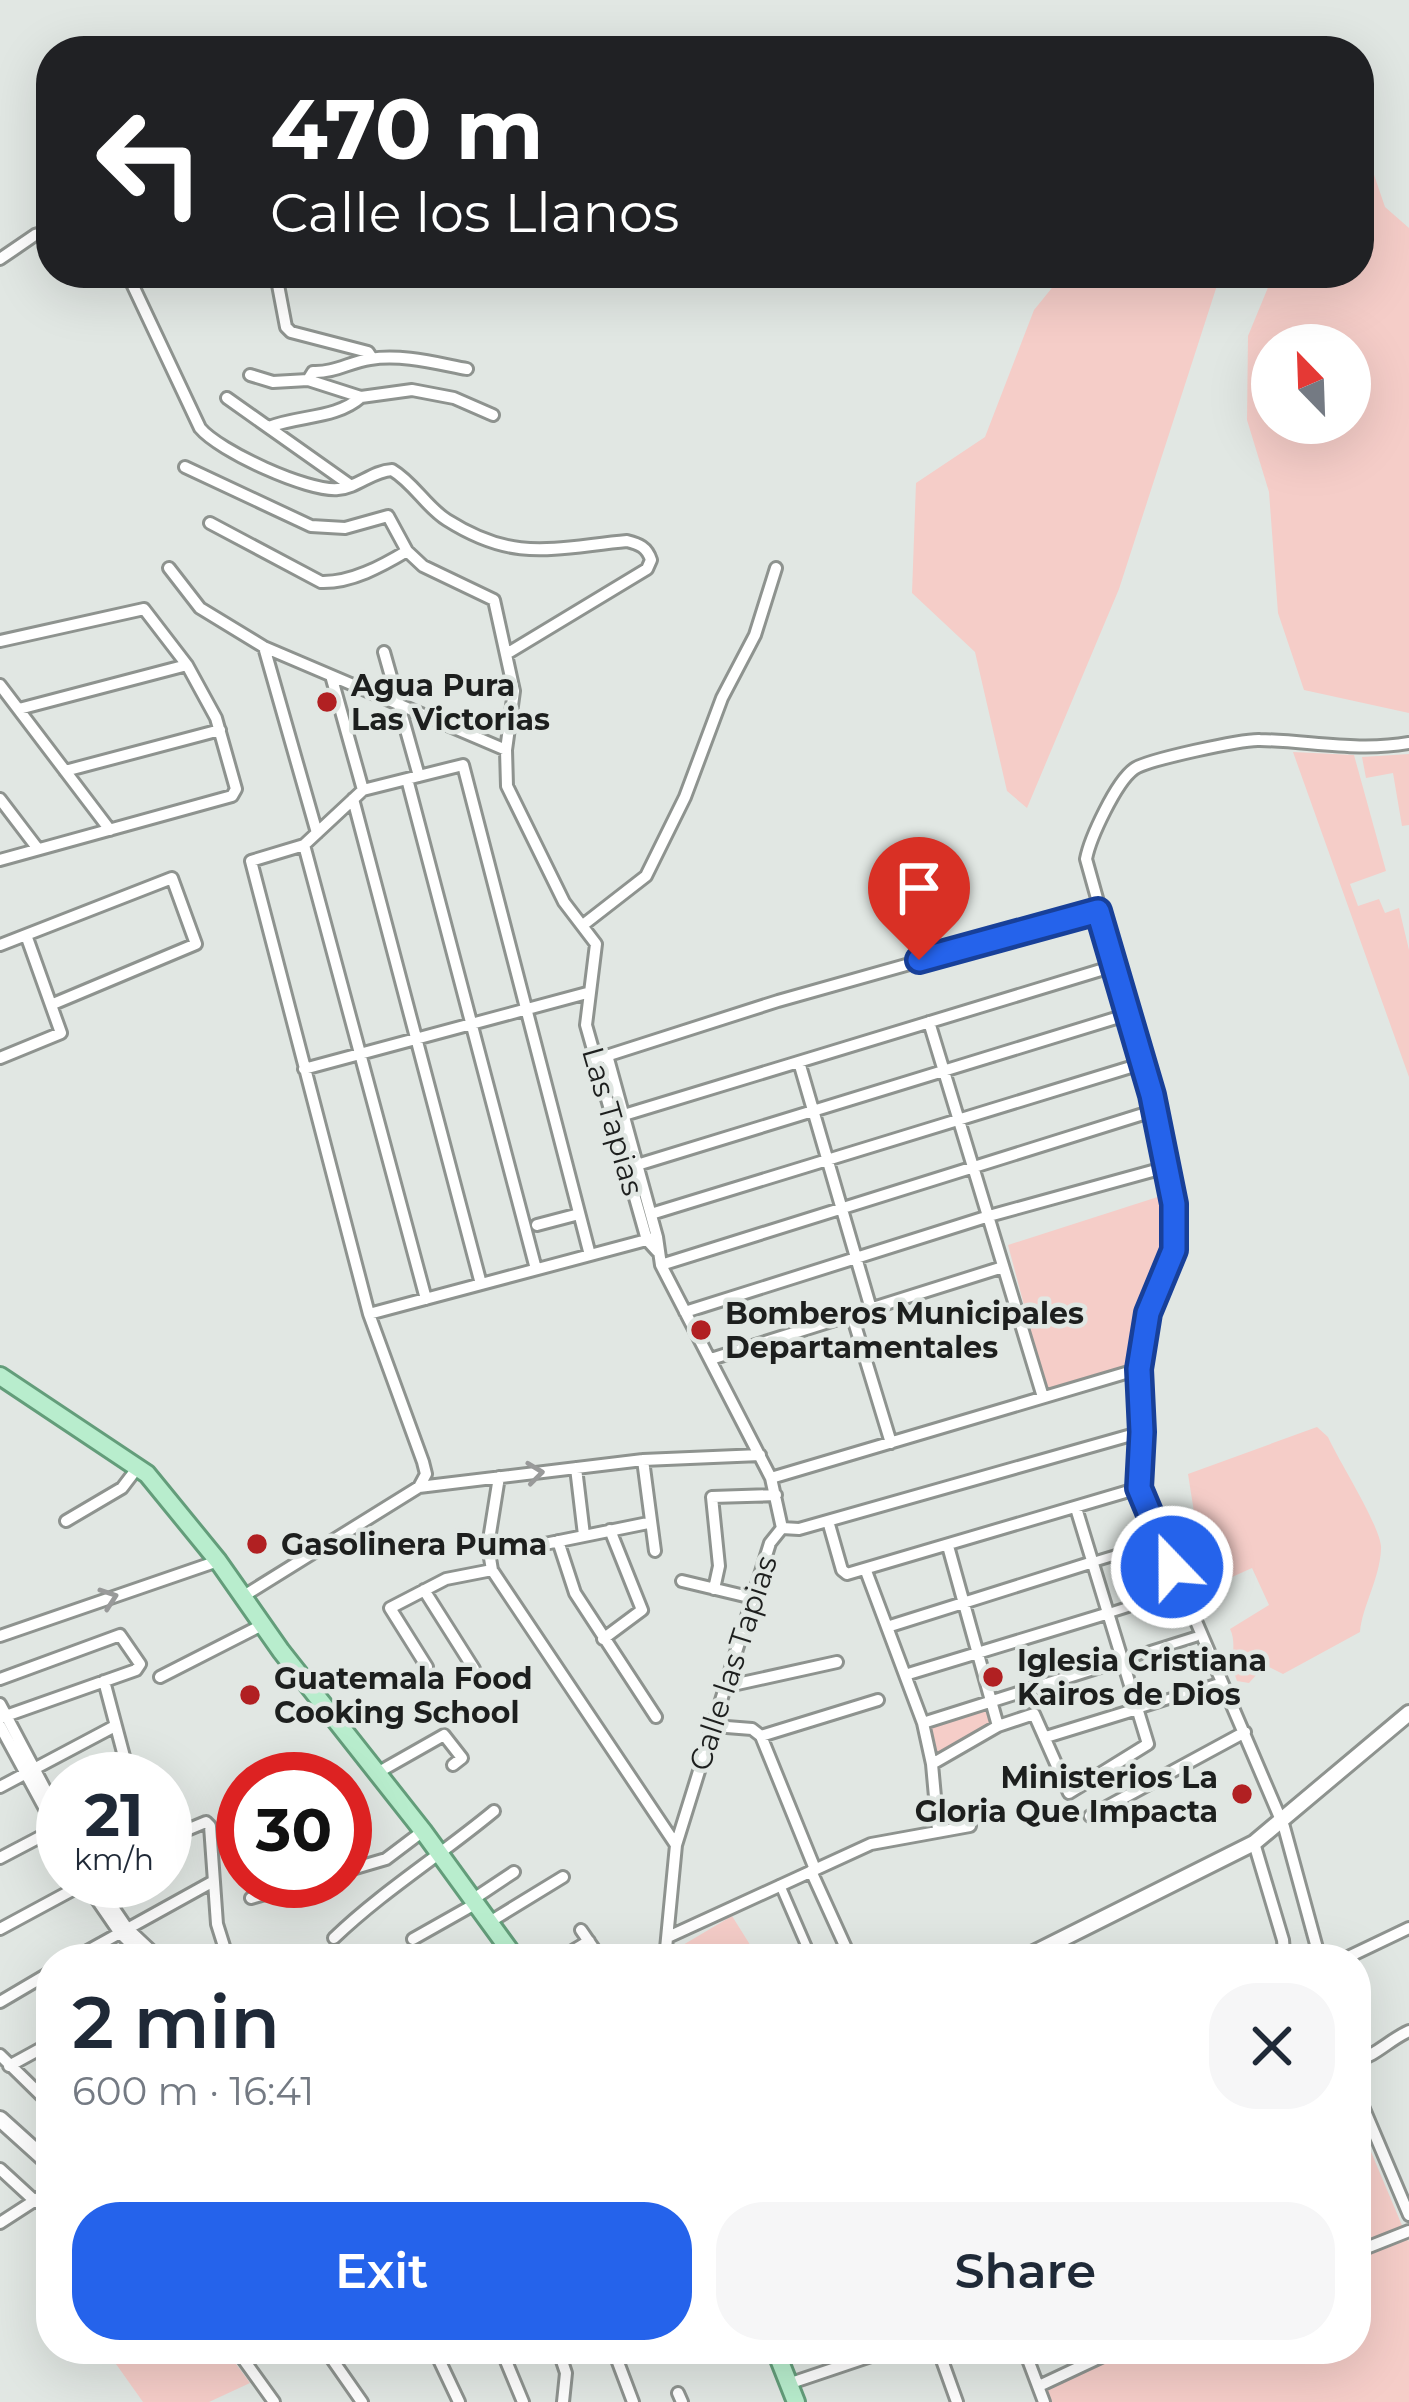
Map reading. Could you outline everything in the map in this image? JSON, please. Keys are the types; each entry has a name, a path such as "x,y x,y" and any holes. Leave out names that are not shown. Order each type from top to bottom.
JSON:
{"main road":[{"path":"0,1376 138,1467 218,1561 504,1944"},
{"path":"781,2364 796,2402"}],"street":[{"path":"0,259 36,235"},
{"path":"134,288 166,363 211,441 284,476 337,490 392,470 444,519 494,545 519,551 627,542 648,552 647,568 508,653"},
{"path":"279,288 291,332 368,352 372,358"},
{"path":"308,380 310,373 372,358 467,369"},
{"path":"250,376 273,382 308,380 361,398"},
{"path":"269,427 343,411 361,398 412,390 454,398 493,416"},
{"path":"226,398 350,484"},
{"name":"Las Tapias","path":"185,467 310,526 345,528 388,516 407,551 438,576 494,600 514,691 506,750 507,786 558,892 596,944 586,1024 654,1243"},
{"path":"210,524 321,582 379,567 407,551"},
{"path":"169,568 200,608 264,647 506,750"},
{"path":"583,925 646,875 685,797 722,698 754,634 776,568"},
{"path":"0,641 143,609 151,614 187,665 220,730 235,793 0,860"},
{"path":"264,647 317,833"},
{"path":"384,652 470,1023 536,1269"},
{"path":"19,710 187,665"},
{"path":"332,679 363,790"},
{"path":"0,685 110,830"},
{"path":"65,771 220,730"},
{"path":"1316,1944 1282,1820 1139,1488 1139,1369 1148,1313 1174,1250 1174,1204 1144,1063 1086,867 1088,850 1122,782 1135,768 1253,739 1377,748 1409,743"},
{"path":"418,1487 426,1474 423,1462 370,1314 250,864 254,859 304,845 363,790 464,767 590,1255"},
{"path":"353,799 481,1284"},
{"path":"0,800 38,849"},
{"path":"304,845 426,1299"},
{"path":"0,945 169,877 174,880 194,946 52,1004"},
{"path":"594,1059 778,1001 1098,911"},
{"path":"0,1058 60,1035 26,935"},
{"path":"624,1115 1114,966"},
{"path":"304,1069 587,993"},
{"path":"638,1165 1129,1014"},
{"path":"929,1022 1043,1397"},
{"name":"Las Tapias","path":"608,1055 651,1214 654,1243"},
{"path":"799,1062 871,1309"},
{"path":"651,1214 1144,1063"},
{"path":"661,1265 1156,1110"},
{"path":"685,1312 988,1216 1167,1167"},
{"path":"536,1225 579,1214"},
{"path":"370,1314 590,1255 654,1243"},
{"name":"Calle las Tapias","path":"654,1243 771,1478 782,1528 770,1543 676,1844 667,1944"},
{"path":"711,1359 1003,1268"},
{"path":"852,1315 891,1443"},
{"path":"771,1478 1139,1369"},
{"path":"782,1528 799,1529 1142,1432"},
{"path":"242,1597 418,1487 643,1460 760,1455"},
{"path":"643,1460 655,1551"},
{"path":"66,1521 108,1498 138,1467"},
{"path":"576,1468 584,1535"},
{"path":"499,1477 488,1546 492,1570 676,1844"},
{"path":"828,1521 844,1574 1139,1488"},
{"path":"714,1588 719,1566 712,1497 776,1495"},
{"path":"932,1763 998,1726 1035,1714 1069,1793 1148,1744 1076,1508"},
{"path":"520,1549 648,1523"},
{"path":"603,1639 642,1610 610,1530"},
{"path":"558,1541 575,1593 656,1717"},
{"path":"887,1627 1156,1543"},
{"path":"948,1546 998,1726"},
{"path":"0,1636 218,1561"},
{"path":"427,1667 390,1608 446,1579 492,1570"},
{"path":"866,1570 923,1723 938,1830"},
{"path":"682,1581 753,1598"},
{"path":"424,1590 474,1669"},
{"path":"905,1676 1175,1592"},
{"path":"160,1677 262,1624"},
{"path":"0,1678 123,1636 139,1667 1,1716 36,1783"},
{"path":"923,1723 1195,1637"},
{"path":"728,1686 837,1662"},
{"path":"104,1681 122,1752"},
{"path":"1046,1737 1216,1684"},
{"path":"761,1736 878,1700"},
{"path":"1052,1944 1254,1843 1409,1714"},
{"path":"0,1787 115,1726"},
{"path":"714,1726 752,1729 761,1736 845,1944"},
{"path":"1090,1816 1245,1732"},
{"path":"377,1773 444,1735 462,1758 453,1766"},
{"path":"334,1938 373,1901 441,1856 494,1811"},
{"path":"192,1828 206,1822 210,1826 212,1882 223,1944"},
{"path":"668,1937 871,1844 970,1826"},
{"path":"372,1863 386,1859 423,1832"},
{"path":"0,1858 36,1839"},
{"path":"1254,1843 1283,1944"},
{"path":"413,1939 514,1872"},
{"path":"488,1923 563,1877"},
{"path":"99,1944 212,1882"},
{"path":"779,1885 805,1944"},
{"path":"0,1929 39,1908"},
{"path":"107,1908 134,1944"},
{"path":"1371,1947 1409,1928"},
{"path":"123,1930 141,1944"},
{"path":"581,1930 591,1944"},
{"path":"584,1944 589,1941"},
{"path":"0,2002 36,1981"},
{"path":"1371,2056 1409,2031"},
{"path":"36,2048 4,2060 36,2091"},
{"path":"0,2119 36,2151"},
{"path":"1371,2126 1409,2215"},
{"path":"0,2169 36,2202 0,2223"},
{"path":"1396,2182 1409,2176"},
{"path":"1371,2246 1409,2231"},
{"path":"247,2364 274,2402"},
{"path":"335,2364 362,2402"},
{"path":"441,2364 458,2402"},
{"path":"507,2364 523,2402"},
{"path":"563,2364 563,2402"},
{"path":"619,2364 633,2402"},
{"path":"788,2384 847,2364"},
{"path":"943,2364 957,2402"},
{"path":"1030,2364 1044,2402"},
{"path":"1039,2386 1086,2364"}],"shaded area":[{"path":"1374,175 1385,207 1409,228 1409,713 1304,690 1278,613 1269,492 1254,444 1371,444 1371,324 1253,324 1268,288 1374,288"},
{"path":"1052,288 1216,288 1119,589 1027,808 1007,791 975,652 912,593 916,483 985,437 1034,310"},
{"path":"1251,329 1251,433 1248,336"},
{"path":"1293,752 1354,755 1386,871 1350,884 1358,906 1379,899 1385,913 1399,908 1409,950 1409,1077"},
{"path":"1409,754 1409,825 1402,826 1393,773 1366,778 1362,757"},
{"path":"1167,1194 1171,1245 1142,1310 1131,1365 1047,1391 1008,1245"},
{"path":"1317,1427 1328,1437 1380,1540 1380,1560 1360,1632 1283,1674 1265,1665 1249,1683 1237,1681 1230,1629 1269,1605 1252,1568 1210,1587 1198,1580 1177,1542 1194,1512 1188,1474"},
{"path":"988,1704 989,1723 935,1758 928,1724"},
{"path":"732,1916 750,1944 685,1944"},
{"path":"1371,2152 1409,2242 1409,2402 1045,2402 1042,2396 1056,2379 1094,2364 1371,2364"},
{"path":"116,2364 236,2364 250,2383 209,2402 143,2402"}],"place":[{"name":"Agua Pura Las Victorias","path":"327,702"},
{"name":"Bomberos Municipales Departamentales","path":"701,1330"},
{"name":"Gasolinera Puma","path":"257,1544"},
{"name":"Iglesia Cristiana Kairos de Dios","path":"993,1677"},
{"name":"Guatemala Food Cooking School","path":"250,1695"},
{"name":"Ministerios La Gloria Que Impacta","path":"1242,1794"}],"route":[{"path":"919,960 1098,911 1144,1063 1174,1204 1174,1250 1144,1326 1139,1369 1139,1488 1172,1567"}]}
